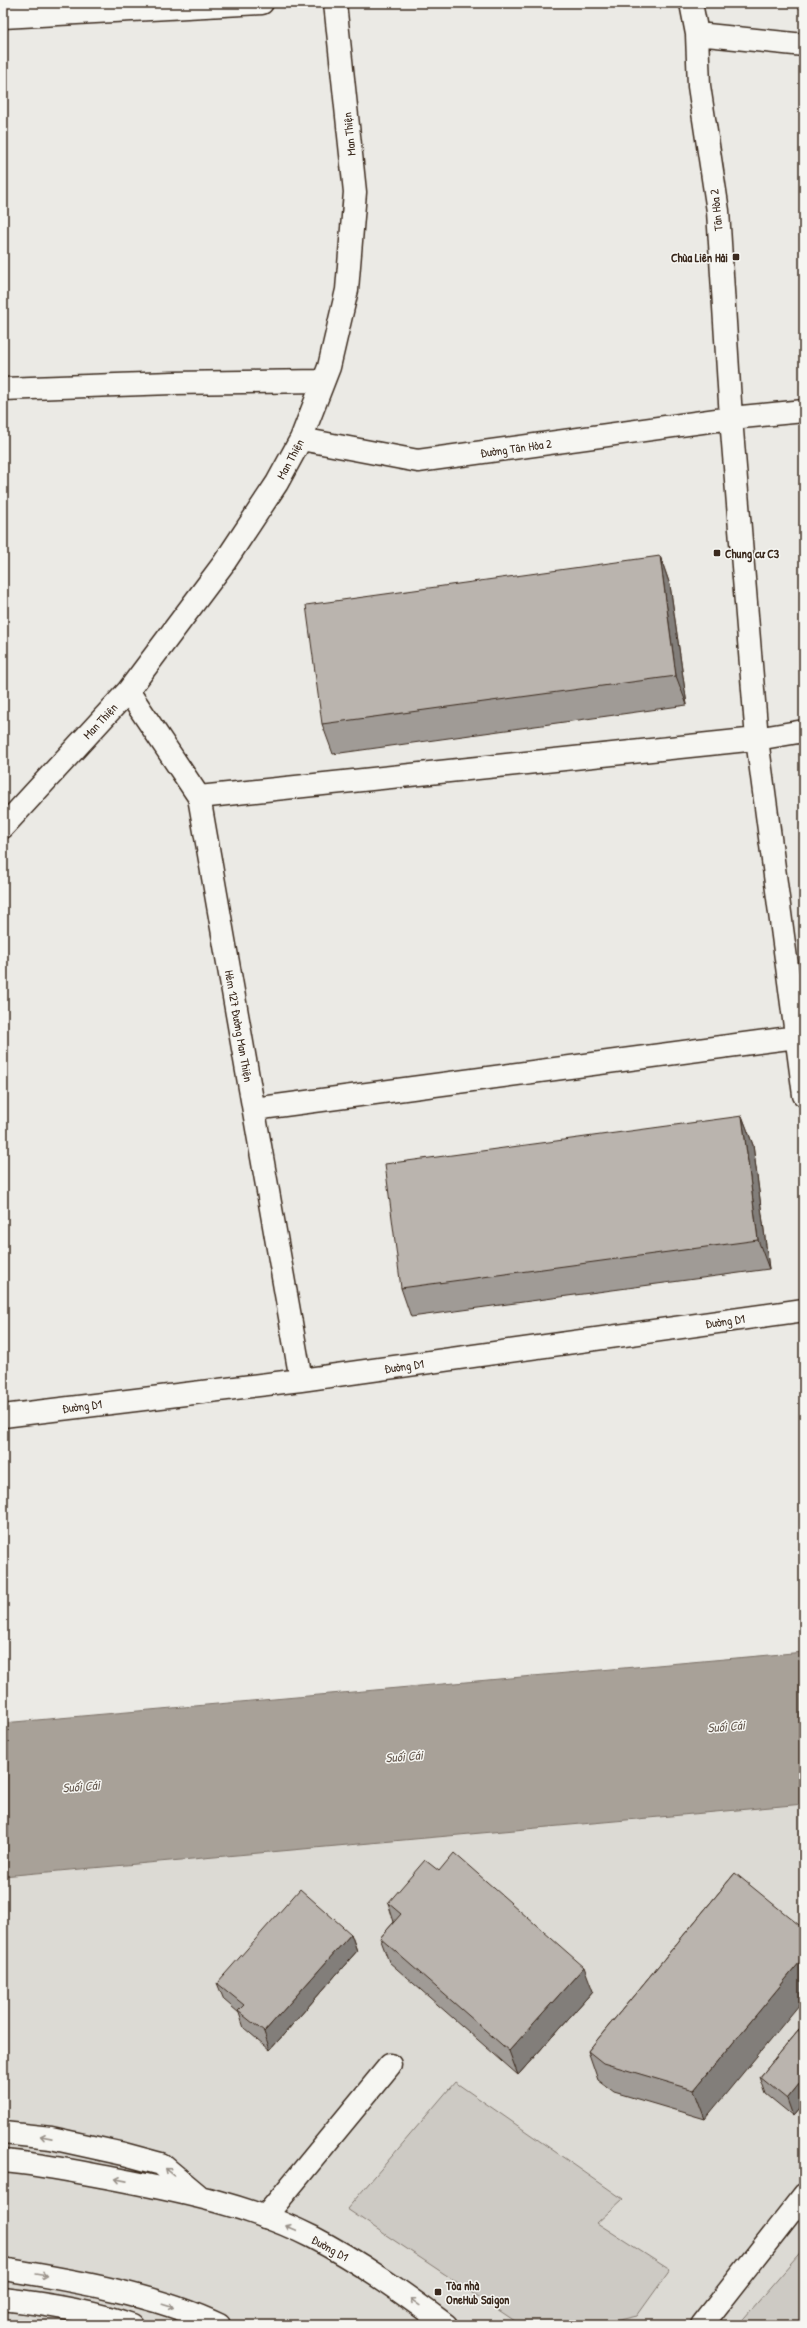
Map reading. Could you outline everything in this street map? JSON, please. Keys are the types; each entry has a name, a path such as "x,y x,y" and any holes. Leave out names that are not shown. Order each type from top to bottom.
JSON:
{"street":[{"path":"3,17 262,3"},
{"name":"Man Thiện","path":"3,827 128,691 224,563 277,483 301,439 323,381 347,290 355,192 334,3"},
{"name":"Tân Hòa 2","path":"691,3 697,34 699,86 718,211 731,418 757,739 800,1036 804,1095"},
{"path":"697,34 804,45"},
{"path":"3,389 172,383 323,381"},
{"name":"Đường Tân Hòa 2","path":"301,439 418,461 731,418 804,411"},
{"name":"Hẻm 127 Đường Man Thiện","path":"128,691 199,797 301,1380"},
{"path":"199,797 757,739 804,732"},
{"path":"254,1109 800,1036"},
{"name":"Đường D1","path":"3,1416 301,1380 804,1310"},
{"path":"265,2217 390,2065"},
{"name":"Đường D1","path":"3,2133 51,2138 124,2154 161,2164 200,2197"},
{"name":"Đường D1","path":"3,2161 34,2163 200,2197 265,2217 312,2237 382,2278 446,2325"},
{"path":"702,2325 804,2195"},
{"path":"3,2269 69,2279 201,2316 219,2325"},
{"path":"3,2299 48,2306 116,2320 132,2325"}],"shaded area":[{"path":"804,1804 804,2325 3,2325 3,1876"},
{"path":"455,2082 623,2199 597,2223 670,2270 637,2316 598,2325 521,2325 347,2209"},
{"path":"804,2249 804,2325 738,2325"}],"water":[{"name":"Suối Cái","path":"804,1652 804,1804 3,1876 3,1723"}],"building":[{"path":"660,556 676,676 322,724 306,605"},
{"path":"742,1116 758,1240 401,1288 385,1164"},
{"path":"454,1853 584,1967 509,2051 380,1938 401,1914 388,1903 425,1860 439,1871"},
{"path":"735,1873 804,1929 804,1957 694,2090 603,2063 588,2051"},
{"path":"300,1889 351,1934 264,2032 238,2011 244,2005 217,1983"},
{"path":"804,2024 804,2078 787,2099 760,2077"}],"place":[{"name":"Chùa Liên Hải","path":"736,257"},
{"name":"Chung cư C3","path":"717,553"},
{"name":"Tòa nhà OneHub Saigon","path":"438,2292"}]}
